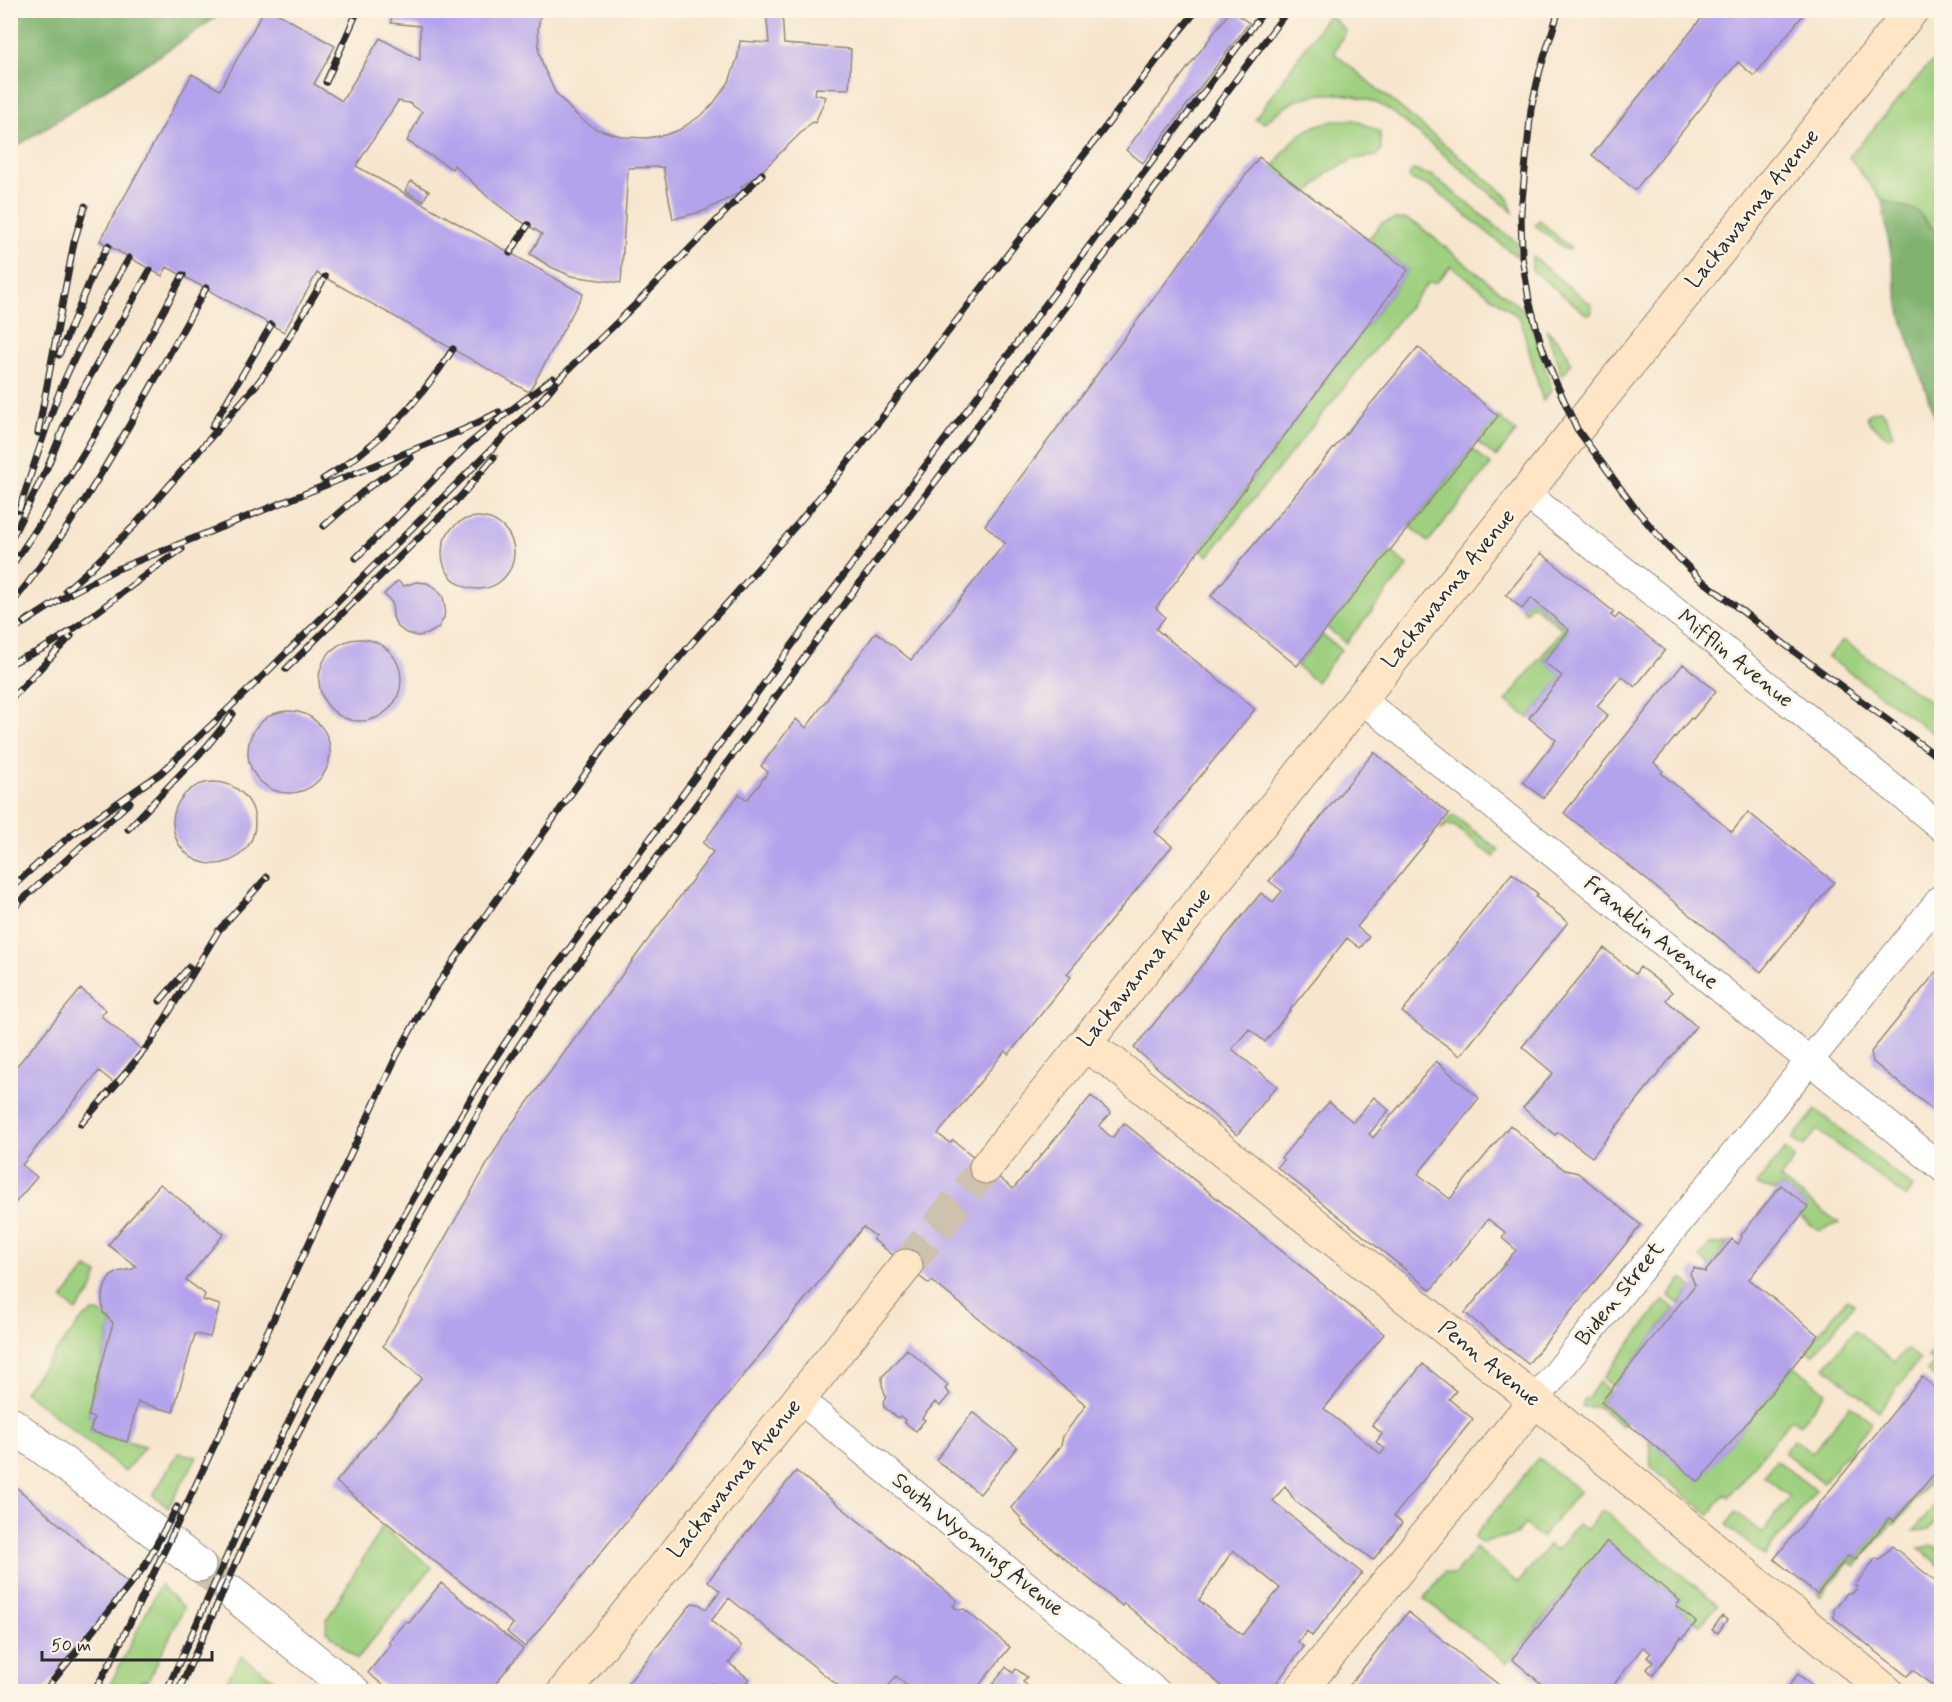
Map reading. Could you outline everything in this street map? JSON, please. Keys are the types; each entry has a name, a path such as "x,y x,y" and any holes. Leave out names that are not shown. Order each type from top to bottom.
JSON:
{"main road":[{"name":"Lackawanna Avenue","path":"986,1167 1912,10"},
{"name":"Penn Avenue","path":"1083,1045 1113,1063 1535,1400 1887,1692"},
{"name":"Lackawanna Avenue","path":"564,1692 906,1266"},
{"name":"Biden Street","path":"1299,1692 1535,1400"}],"street":[{"name":"Mifflin Avenue","path":"1526,494 1693,624 1941,828"},
{"name":"Franklin Avenue","path":"1361,699 1941,1168"},
{"name":"Biden Street","path":"1535,1400 1941,897"},
{"name":"South Wyoming Avenue","path":"799,1399 1157,1692"},
{"path":"10,1423 199,1564"},
{"path":"232,1593 354,1692"}],"green space":[{"path":"21,11 225,11 11,150 11,17"},
{"path":"1329,14 1346,31 1334,53 1507,196 1513,212 1390,110 1379,104 1343,94 1319,95 1291,103 1264,123 1255,119"},
{"path":"1941,52 1941,238 1917,211 1882,200 1849,157"},
{"path":"1339,120 1355,120 1380,132 1381,149 1377,156 1354,159 1327,173 1308,194 1273,168 1286,149 1300,135 1316,126"},
{"path":"1413,170 1433,176 1517,243 1516,256 1433,188 1410,179 1409,175"},
{"path":"1882,200 1917,211 1941,238 1941,436 1901,316"},
{"path":"1394,219 1406,219 1418,225 1528,314 1552,389 1543,401 1520,318 1451,266 1436,283 1428,283 1208,556 1200,549 1408,270 1368,239 1382,223"},
{"path":"1539,220 1571,249 1566,250 1535,225"},
{"path":"1532,256 1590,304 1591,314 1586,314 1532,270"},
{"path":"1546,329 1562,345 1570,359 1571,364 1562,376"},
{"path":"1880,410 1886,416 1893,434 1891,436 1887,437 1868,421 1867,416 1873,411"},
{"path":"1498,416 1516,432 1496,457 1477,442"},
{"path":"1472,449 1491,465 1428,542 1410,526"},
{"path":"1390,550 1408,566 1346,643 1327,628"},
{"path":"1531,598 1569,630 1544,661 1562,676 1529,718 1506,701 1563,629 1532,605 1526,612 1522,609"},
{"path":"1322,635 1341,650 1316,682 1297,666"},
{"path":"1843,640 1941,710 1941,739 1828,657"},
{"path":"1453,815 1499,850 1494,857 1454,826 1447,826 1440,830"},
{"path":"1816,1110 1913,1187 1906,1197 1817,1130 1803,1147 1792,1139"},
{"path":"1785,1149 1795,1158 1780,1179 1839,1223 1819,1231 1800,1216 1807,1206 1781,1185 1776,1191 1756,1185"},
{"path":"1728,1243 1710,1266 1700,1258 1709,1245"},
{"path":"87,1268 98,1274 91,1292 76,1311 63,1298"},
{"path":"1682,1278 1693,1287 1679,1304 1669,1296"},
{"path":"1847,1299 1854,1304 1813,1356 1806,1349"},
{"path":"1664,1300 1675,1309 1613,1387 1603,1378"},
{"path":"93,1312 99,1312 112,1323 88,1416 94,1418 90,1431 145,1446 124,1471 24,1391 83,1318"},
{"path":"1855,1330 1894,1362 1907,1349 1920,1359 1879,1411 1825,1367"},
{"path":"1940,1343 1942,1345 1941,1383 1927,1371 1934,1363 1928,1357"},
{"path":"1794,1365 1826,1392 1800,1425 1791,1419 1729,1497 1725,1494 1709,1515 1651,1467 1649,1441 1699,1481"},
{"path":"1599,1382 1609,1391 1601,1402 1625,1422 1622,1426 1599,1407 1582,1407 1584,1399 1588,1398"},
{"path":"1850,1405 1872,1422 1823,1483 1784,1452 1794,1439 1812,1453"},
{"path":"178,1453 197,1457 168,1508 153,1495"},
{"path":"1538,1458 1580,1491 1541,1538 1525,1524 1516,1535 1481,1542 1474,1537"},
{"path":"1776,1460 1816,1491 1764,1556 1726,1525 1736,1512 1762,1533 1790,1497 1763,1475"},
{"path":"1931,1476 1933,1478 1895,1525 1892,1523 1855,1566 1849,1562 1820,1597 1817,1594 1849,1555 1855,1560 1890,1517 1895,1521"},
{"path":"1941,1497 1941,1514 1929,1530 1914,1531"},
{"path":"1603,1510 1718,1605 1700,1625 1676,1606 1680,1600 1607,1542 1507,1663 1424,1599 1444,1572 1454,1575 1476,1548 1518,1583 1549,1545 1556,1551 1578,1524 1586,1530"},
{"path":"382,1527 432,1567 357,1659 326,1631 327,1619"},
{"path":"1935,1546 1941,1553 1941,1567 1919,1548"},
{"path":"160,1585 184,1608 148,1681 141,1680 135,1691 107,1691"},
{"path":"241,1656 290,1691 221,1691"}],"building":[{"path":"264,10 272,10 335,46 314,84 342,101 380,38 420,60 420,26 391,23 392,10 541,10 538,28 539,52 555,92 572,111 596,129 624,137 647,138 665,135 679,130 703,114 729,82 738,56 740,41 769,43 766,10 782,10 784,44 851,49 849,89 816,88 815,94 826,97 815,123 812,122 760,173 741,187 743,191 704,211 673,219 663,167 628,168 621,283 571,276 530,254 542,234 514,217 488,197 454,165 452,169 407,141 422,112 409,103 398,101 356,166 583,294 529,392 317,273 284,332 167,267 162,276 100,241 192,74 220,90"},
{"path":"1231,10 1249,23 1143,163 1126,150"},
{"path":"1708,10 1807,10 1754,76 1738,62 1635,190 1592,155"},
{"path":"1259,157 1408,270 1156,608 1165,617 1156,629 1255,709 1155,832 1172,846 1067,974 1071,977 1009,1054 1005,1051 938,1134 950,1143 953,1140 1013,1189 1091,1096 1111,1113 1099,1126 1112,1138 1124,1123 1384,1334 1324,1409 1381,1454 1385,1449 1376,1442 1382,1434 1372,1425 1423,1364 1456,1391 1449,1399 1473,1419 1394,1516 1402,1523 1373,1560 1295,1501 1285,1486 1273,1501 1362,1573 1312,1636 1307,1631 1298,1642 1304,1647 1269,1692 1229,1692 1124,1603 1122,1606 1024,1525 1011,1508 1061,1446 1063,1436 1086,1405 932,1281 929,1284 873,1239 875,1236 863,1227 525,1647 507,1632 513,1624 336,1482 422,1378 383,1346 505,1133 713,852 703,843 739,794 747,800 768,772 761,766 796,719 806,728 876,632 911,660 1005,543 985,525","holes":["1233,1550 1280,1588 1242,1635 1199,1600"]},
{"path":"411,181 429,191 423,201 405,191"},
{"path":"1418,347 1498,416 1297,666 1211,596"},
{"path":"478,517 498,523 508,533 514,553 508,573 498,583 478,589 458,583 448,573 442,553 448,533 458,523"},
{"path":"1541,553 1614,612 1611,615 1615,619 1619,614 1665,650 1635,687 1622,676 1597,706 1608,715 1543,798 1523,782 1556,740 1529,718 1562,676 1544,662 1569,630 1531,598 1522,609 1506,595"},
{"path":"398,581 404,586 416,582 427,583 436,588 443,597 445,608 444,618 438,628 428,634 417,636 406,633 397,626 393,617 392,603 384,594"},
{"path":"352,639 368,639 383,646 394,657 401,672 398,696 389,709 368,721 352,721 337,714 326,703 319,688 319,672 326,657 337,646"},
{"path":"1683,664 1716,691 1654,763 1663,771 1661,773 1732,832 1748,812 1834,882 1761,972 1564,813"},
{"path":"281,711 297,711 312,718 323,729 330,744 327,768 318,781 297,793 281,793 266,786 255,775 248,760 248,744 255,729 266,718"},
{"path":"1374,752 1449,814 1357,927 1369,937 1360,948 1347,938 1265,1042 1249,1029 1232,1049 1277,1086 1237,1135 1134,1048 1261,893 1273,902 1282,891 1269,881"},
{"path":"206,782 222,782 237,789 248,800 255,815 252,839 243,852 222,864 206,864 191,857 180,846 173,831 173,815 180,800 191,789"},
{"path":"1512,873 1538,894 1536,897 1568,922 1460,1056 1402,1012"},
{"path":"1604,948 1635,974 1640,967 1672,992 1666,1000 1696,1026 1592,1157 1558,1132 1555,1135 1523,1108 1553,1073 1522,1047"},
{"path":"1941,966 1941,1116 1873,1062 1871,1052"},
{"path":"81,989 106,1010 101,1016 142,1050 114,1083 99,1071 22,1165 37,1177 10,1209 10,1074"},
{"path":"1436,1061 1479,1098 1418,1174 1450,1199 1510,1125 1565,1170 1578,1173 1641,1225 1528,1364 1465,1313 1516,1250 1502,1238 1506,1233 1488,1219 1431,1290 1277,1167 1284,1160 1281,1158 1329,1102 1353,1122 1374,1097 1389,1110 1369,1134 1373,1138"},
{"path":"160,1184 224,1234 186,1280 205,1294 203,1300 220,1305 210,1337 195,1334 173,1412 138,1402 127,1442 90,1431 94,1418 88,1416 113,1323 103,1312 102,1298 105,1286 110,1277 136,1266 108,1245"},
{"path":"1781,1185 1808,1207 1749,1279 1818,1335 1699,1482 1601,1402 1695,1285 1690,1273 1694,1268 1705,1272 1732,1239 1737,1244 1741,1235"},
{"path":"907,1349 948,1385 945,1389 950,1394 940,1406 935,1402 922,1418 925,1420 916,1431 900,1416 898,1418 884,1407 883,1402 886,1397 882,1377"},
{"path":"1922,1377 1941,1392 1941,1470 1939,1468 1894,1521 1890,1517 1855,1560 1849,1555 1817,1594 1774,1559"},
{"path":"973,1412 1017,1447 980,1494 936,1460"},
{"path":"796,1471 957,1600 953,1606 959,1610 964,1609 1010,1647 974,1692 914,1692 896,1676 884,1692 846,1692 729,1598 711,1621 742,1646 729,1663 749,1679 739,1692 723,1692 713,1683 706,1692 621,1692 692,1603 699,1604 706,1609 720,1591 708,1581"},
{"path":"10,1482 129,1584 42,1692 10,1692"},
{"path":"1607,1541 1680,1601 1676,1606 1696,1622 1683,1638 1681,1637 1653,1675 1647,1669 1653,1662 1647,1657 1651,1653 1643,1647 1608,1692 1551,1692 1512,1659"},
{"path":"1892,1546 1941,1586 1941,1692 1913,1670 1907,1676 1834,1618 1834,1609 1847,1593 1853,1593 1858,1587 1855,1585 1876,1558 1879,1560"},
{"path":"441,1583 523,1649 491,1689 485,1692 392,1692 368,1673 391,1644 388,1642 406,1621 409,1623"},
{"path":"1408,1612 1480,1670 1508,1692 1344,1692"},
{"path":"1722,1616 1727,1620 1718,1633 1712,1630"},
{"path":"1006,1667 1013,1673 1016,1669 1027,1677 1023,1682 1035,1692 987,1692"},
{"path":"1798,1674 1817,1689 1819,1692 1784,1692"}],"tunnel":[{"path":"906,1266 986,1167"},
{"path":"199,1565 232,1593"}],"railway":[{"path":"326,82 358,10"},
{"path":"94,1692 115,1654 192,1493 396,1057 425,1004 609,740 838,475 1197,10"},
{"path":"166,1692 273,1453 312,1375 487,1070 555,968 826,599 1265,10"},
{"path":"178,1692 244,1545 310,1411 498,1078 524,1038 832,620 1288,10"},
{"path":"1559,10 1540,70 1531,109 1521,211 1522,257 1529,300 1541,344 1577,429 1635,508 1666,545 1698,577 1796,653 1942,760"},
{"path":"540,402 558,380 640,300 762,174"},
{"path":"38,433 74,242 85,206"},
{"path":"510,253 528,225"},
{"path":"59,355 94,271 108,246"},
{"path":"19,510 44,433 68,371 129,258"},
{"path":"10,541 47,468 70,412 150,270"},
{"path":"10,568 79,461 183,275"},
{"path":"66,590 134,526 257,384 278,356 325,277"},
{"path":"10,606 65,531 90,491 138,411 206,288"},
{"path":"212,427 271,325"},
{"path":"323,479 362,453 396,422 426,387 453,349"},
{"path":"356,558 468,445 553,378"},
{"path":"10,889 74,833 161,773 269,670 544,397"},
{"path":"459,432 499,412"},
{"path":"24,623 71,593 115,570 465,429"},
{"path":"286,669 461,496 494,457"},
{"path":"324,526 366,489 411,458"},
{"path":"10,664 62,637 182,549"},
{"path":"10,633 30,618"},
{"path":"10,700 71,636"},
{"path":"128,829 208,745 233,714"},
{"path":"10,911 130,802"},
{"path":"81,1124 151,1042 219,930 267,877"},
{"path":"160,1001 189,967"},
{"path":"44,1692 144,1567 177,1507"}]}
